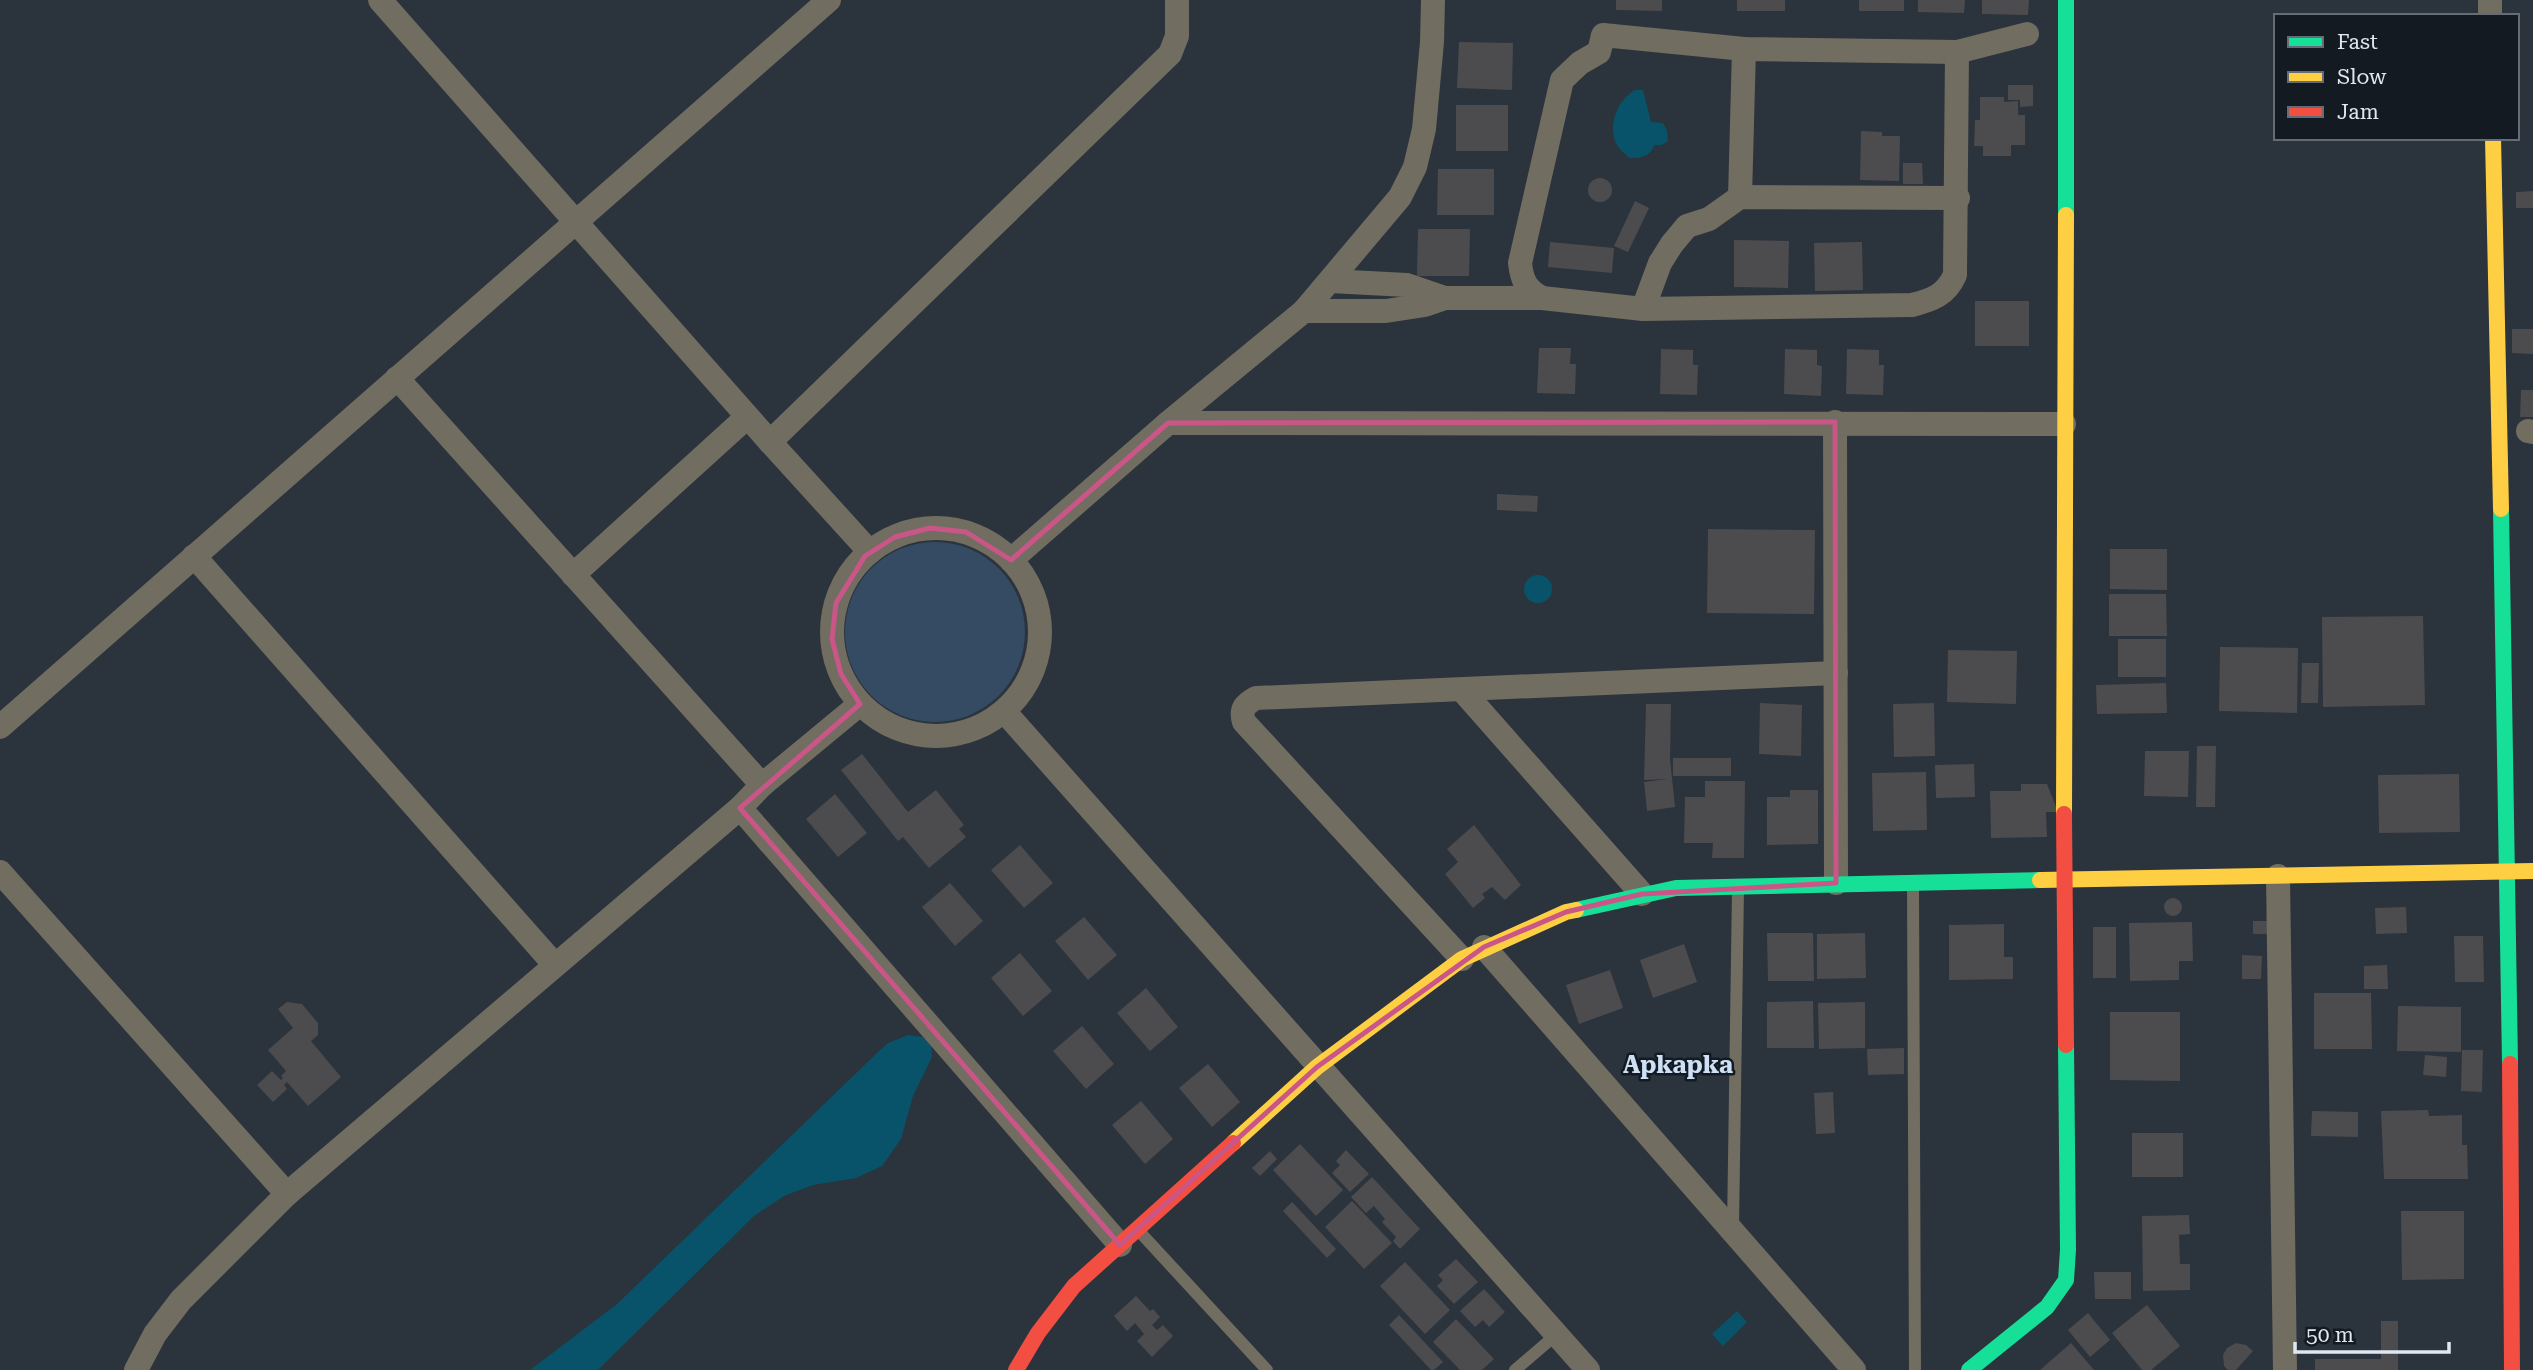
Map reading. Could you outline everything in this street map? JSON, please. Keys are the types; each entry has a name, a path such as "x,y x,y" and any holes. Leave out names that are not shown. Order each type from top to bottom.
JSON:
{"street":[{"path":"380,0 747,417 870,552"},
{"path":"0,727 828,0"},
{"path":"770,442 1170,54 1177,36 1177,0"},
{"path":"1012,560 1168,423 1304,311 1399,197 1415,167 1424,129 1433,0"},
{"path":"1969,1370 2047,1307 2066,1280 2066,0"},
{"path":"1542,298 1525,286 1521,278 1520,263 1562,80 1580,63 1599,52 1604,35 1744,49 1957,52 2027,34"},
{"path":"1740,197 1744,49"},
{"path":"1330,281 1407,285 1445,298 1542,298 1643,309 1912,305 1936,299 1952,284 1955,275 1958,198 1957,52"},
{"path":"2493,140 2508,870 2512,1370"},
{"path":"1643,309 1660,263 1679,235 1687,226 1709,219 1740,197 1958,198"},
{"path":"1304,311 1386,311 1425,305 1445,298"},
{"path":"397,377 762,785"},
{"path":"573,575 747,417"},
{"path":"1835,422 1836,883"},
{"path":"1168,423 2064,424"},
{"path":"948,528 982,539 1012,560 1023,575 1037,608 1039,644 1029,679 1020,695 1004,711 977,729 960,734 924,737 890,726 860,704 841,674 835,657 833,621 843,586 852,570 870,552 895,537 912,531 948,528"},
{"path":"194,556 554,964"},
{"path":"1462,959 1264,746 1244,722 1243,707 1256,698 1836,673"},
{"path":"1462,690 1642,894"},
{"path":"136,1370 155,1334 181,1300 287,1194 740,808 762,785 860,704"},
{"path":"1004,711 1588,1370"},
{"path":"740,808 1129,1237"},
{"path":"1016,1370 1038,1333 1074,1286 1317,1067 1462,959 1566,912 1676,888 1738,885 2533,871"},
{"path":"0,872 287,1194"},
{"path":"2278,876 2285,1370"},
{"path":"1484,947 1854,1370"}],"lane":[{"path":"1913,882 1914,1370"},
{"path":"1733,1231 1738,885"},
{"path":"1129,1237 1266,1370"},
{"path":"1515,1370 1557,1335"}],"highlighted area":[{"path":"1835,422 1836,883 1642,894 1566,912 1484,947 1317,1067 1120,1245 740,808 860,704 841,674 832,639 836,603 865,556 895,537 930,528 966,532 1011,560 1168,423"}],"shaded area":[{"path":"1635,90 1643,90 1651,122 1663,123 1668,141 1662,145 1654,145 1645,156 1629,158 1619,149 1613,130 1619,107"},
{"path":"935,542 969,549 999,568 1018,598 1025,632 1018,666 999,696 969,715 935,722 901,715 871,696 852,666 845,632 852,598 871,568 901,549"},
{"path":"1538,575 1548,579 1552,589 1548,599 1538,603 1528,599 1524,589 1528,579"},
{"path":"908,1035 923,1037 931,1045 932,1057 913,1096 901,1139 882,1166 856,1178 813,1185 784,1196 754,1216 598,1370 530,1370 617,1304 878,1052 888,1043"},
{"path":"1737,1311 1747,1322 1723,1346 1712,1334"}],"building":[{"path":"1616,0 1662,0 1662,11 1616,10"},
{"path":"1737,0 1785,0 1785,11 1737,11"},
{"path":"1859,0 1904,0 1904,11 1859,11"},
{"path":"1918,0 1965,0 1964,13 1918,12"},
{"path":"1982,0 2029,0 2028,15 1982,14"},
{"path":"1459,42 1513,43 1512,90 1457,88"},
{"path":"2008,85 2033,85 2033,106 2020,107 2020,100 2008,100"},
{"path":"1980,97 2004,97 2004,102 2018,101 2018,115 2025,115 2025,145 2011,145 2011,156 1983,156 1983,146 1974,146 1975,120 1980,120"},
{"path":"1456,105 1508,105 1508,151 1456,151"},
{"path":"1861,131 1882,132 1882,136 1900,136 1899,181 1860,180"},
{"path":"1903,163 1922,163 1923,184 1903,184"},
{"path":"1438,169 1494,169 1494,215 1437,215"},
{"path":"1600,178 1609,181 1612,190 1609,199 1600,202 1591,199 1588,190 1591,181"},
{"path":"2533,191 2533,208 2516,208 2516,192"},
{"path":"1635,201 1649,208 1628,252 1614,246"},
{"path":"1418,229 1470,229 1469,276 1417,276"},
{"path":"1734,240 1789,241 1788,288 1734,287"},
{"path":"1550,242 1614,248 1612,273 1548,267"},
{"path":"1862,242 1863,290 1815,291 1814,243"},
{"path":"1975,301 2029,301 2029,346 1975,346"},
{"path":"2512,329 2533,329 2533,354 2512,353"},
{"path":"1539,348 1571,348 1570,364 1576,364 1575,394 1537,393"},
{"path":"1661,349 1693,350 1693,365 1698,365 1697,395 1660,394"},
{"path":"1785,349 1817,350 1817,365 1822,366 1821,396 1784,394"},
{"path":"1847,349 1879,350 1879,365 1884,365 1883,395 1846,394"},
{"path":"2521,390 2533,390 2533,417 2520,417"},
{"path":"1497,494 1538,496 1537,512 1497,510"},
{"path":"1708,529 1815,530 1814,614 1707,613"},
{"path":"2110,549 2167,549 2167,590 2110,589"},
{"path":"2109,594 2166,594 2167,636 2109,636"},
{"path":"2423,616 2425,705 2323,707 2322,617"},
{"path":"2118,639 2166,639 2166,677 2118,677"},
{"path":"2220,647 2298,648 2297,713 2219,711"},
{"path":"1948,650 2017,651 2016,704 1947,702"},
{"path":"2302,663 2319,663 2318,703 2301,703"},
{"path":"2166,683 2167,713 2097,714 2096,685"},
{"path":"1760,703 1802,705 1801,756 1759,754"},
{"path":"1934,703 1935,756 1894,757 1893,704"},
{"path":"1646,704 1671,704 1670,759 1675,807 1647,811 1644,782 1668,779 1644,780"},
{"path":"2197,746 2216,746 2215,807 2196,807"},
{"path":"2145,751 2189,751 2188,797 2144,796"},
{"path":"862,754 908,812 936,790 964,825 959,829 966,837 929,868 903,837 898,841 841,770"},
{"path":"1673,758 1731,758 1731,776 1673,776"},
{"path":"1974,764 1975,797 1936,798 1935,765"},
{"path":"1926,772 1927,830 1873,831 1872,773"},
{"path":"2459,774 2460,832 2379,833 2378,775"},
{"path":"1705,781 1745,781 1744,858 1712,858 1713,843 1684,843 1685,797 1705,797"},
{"path":"2021,784 2047,784 2058,812 2046,812 2047,837 1991,838 1990,791 2021,791"},
{"path":"1790,790 1818,790 1818,844 1767,845 1767,797 1790,797"},
{"path":"835,794 867,833 838,857 806,819"},
{"path":"1474,825 1521,885 1505,900 1492,887 1482,894 1485,898 1473,908 1445,874 1458,862 1447,849"},
{"path":"1020,845 1053,883 1024,908 991,870"},
{"path":"950,883 983,921 955,946 922,907"},
{"path":"2173,898 2179,901 2182,907 2179,913 2173,916 2167,913 2164,907 2167,901"},
{"path":"2406,907 2407,933 2376,934 2375,908"},
{"path":"1084,917 1117,955 1088,980 1055,941"},
{"path":"2253,921 2268,921 2268,934 2253,934"},
{"path":"2192,922 2193,961 2179,961 2179,980 2130,981 2129,923"},
{"path":"2004,924 2004,957 2013,957 2013,979 1949,980 1949,925"},
{"path":"2093,927 2116,927 2116,978 2093,978"},
{"path":"1767,933 1813,933 1814,981 1768,981"},
{"path":"1865,933 1866,978 1817,979 1817,934"},
{"path":"2454,936 2483,936 2484,982 2455,982"},
{"path":"1684,944 1697,982 1653,998 1640,960"},
{"path":"1020,953 1052,991 1023,1016 991,978"},
{"path":"2242,955 2262,956 2261,979 2242,979"},
{"path":"2387,965 2388,989 2364,989 2364,966"},
{"path":"1610,970 1623,1008 1579,1024 1566,985"},
{"path":"1146,988 1178,1027 1150,1051 1117,1013"},
{"path":"2314,993 2371,993 2372,1049 2314,1049"},
{"path":"1813,1001 1814,1048 1767,1048 1767,1002"},
{"path":"287,1002 302,1004 318,1023 318,1035 311,1041 341,1077 308,1106 287,1082 284,1085 287,1089 273,1102 257,1085 272,1071 281,1080 286,1071 268,1050 293,1028 278,1009"},
{"path":"1865,1002 1865,1048 1819,1049 1818,1003"},
{"path":"2398,1006 2461,1007 2461,1052 2397,1051"},
{"path":"2110,1012 2180,1012 2180,1081 2110,1080"},
{"path":"1082,1026 1114,1064 1086,1089 1053,1051"},
{"path":"1904,1048 1904,1074 1868,1075 1867,1049"},
{"path":"2462,1050 2483,1050 2482,1092 2461,1091"},
{"path":"2425,1055 2447,1057 2446,1077 2423,1075"},
{"path":"1208,1064 1240,1102 1212,1127 1179,1088"},
{"path":"1833,1092 1835,1133 1816,1134 1814,1093"},
{"path":"1141,1101 1173,1139 1145,1164 1112,1125"},
{"path":"2428,1110 2429,1116 2462,1115 2462,1145 2467,1145 2468,1179 2384,1179 2381,1111"},
{"path":"2312,1111 2358,1112 2358,1137 2311,1136"},
{"path":"2132,1133 2183,1133 2183,1177 2132,1177"},
{"path":"1300,1144 1343,1190 1316,1216 1273,1170"},
{"path":"1346,1150 1369,1174 1350,1192 1332,1173 1340,1165 1336,1161"},
{"path":"1270,1151 1277,1159 1260,1176 1252,1168"},
{"path":"1372,1177 1420,1229 1400,1249 1393,1241 1396,1237 1382,1222 1385,1219 1374,1206 1366,1213 1351,1197"},
{"path":"1352,1201 1392,1243 1364,1269 1325,1227"},
{"path":"1292,1202 1336,1249 1327,1258 1283,1211"},
{"path":"2401,1211 2464,1211 2464,1279 2402,1280"},
{"path":"2189,1215 2190,1234 2179,1235 2180,1264 2190,1264 2190,1290 2143,1291 2142,1216"},
{"path":"1456,1259 1478,1282 1454,1304 1437,1286 1443,1280 1438,1275"},
{"path":"1405,1262 1450,1310 1425,1334 1380,1286"},
{"path":"2094,1272 2131,1272 2131,1299 2095,1299"},
{"path":"1484,1289 1505,1312 1489,1327 1483,1320 1475,1327 1460,1311"},
{"path":"1136,1296 1160,1317 1152,1325 1157,1330 1163,1325 1173,1336 1152,1357 1137,1341 1144,1334 1135,1323 1127,1331 1114,1316"},
{"path":"2147,1305 2180,1346 2151,1370 2142,1370 2112,1333"},
{"path":"2088,1313 2110,1340 2090,1357 2068,1330"},
{"path":"1399,1315 1443,1362 1434,1370 1431,1370 1389,1325"},
{"path":"1456,1319 1494,1359 1482,1370 1460,1370 1433,1342"},
{"path":"2381,1321 2398,1321 2398,1370 2315,1370 2315,1359 2381,1359"},
{"path":"2071,1343 2094,1370 2040,1370"},
{"path":"2236,1343 2246,1345 2253,1351 2236,1370 2228,1370 2224,1366 2223,1355 2227,1348"}],"traffic: fast":[{"path":"2066,0 2066,215"},
{"path":"2501,509 2510,1064"},
{"path":"1576,910 1676,888 2040,880"},
{"path":"1969,1370 2047,1307 2066,1280 2066,1045"}],"traffic: slow":[{"path":"2493,140 2501,509"},
{"path":"2064,814 2066,215"},
{"path":"2040,880 2533,871"},
{"path":"1233,1143 1317,1067 1462,959 1566,912 1576,910"}],"traffic: jam":[{"path":"2064,814 2066,1045"},
{"path":"2510,1064 2512,1370"},
{"path":"1016,1370 1038,1333 1074,1286 1233,1143"}],"district":[{"name":"Apkapka","path":"1678,1065"}]}
